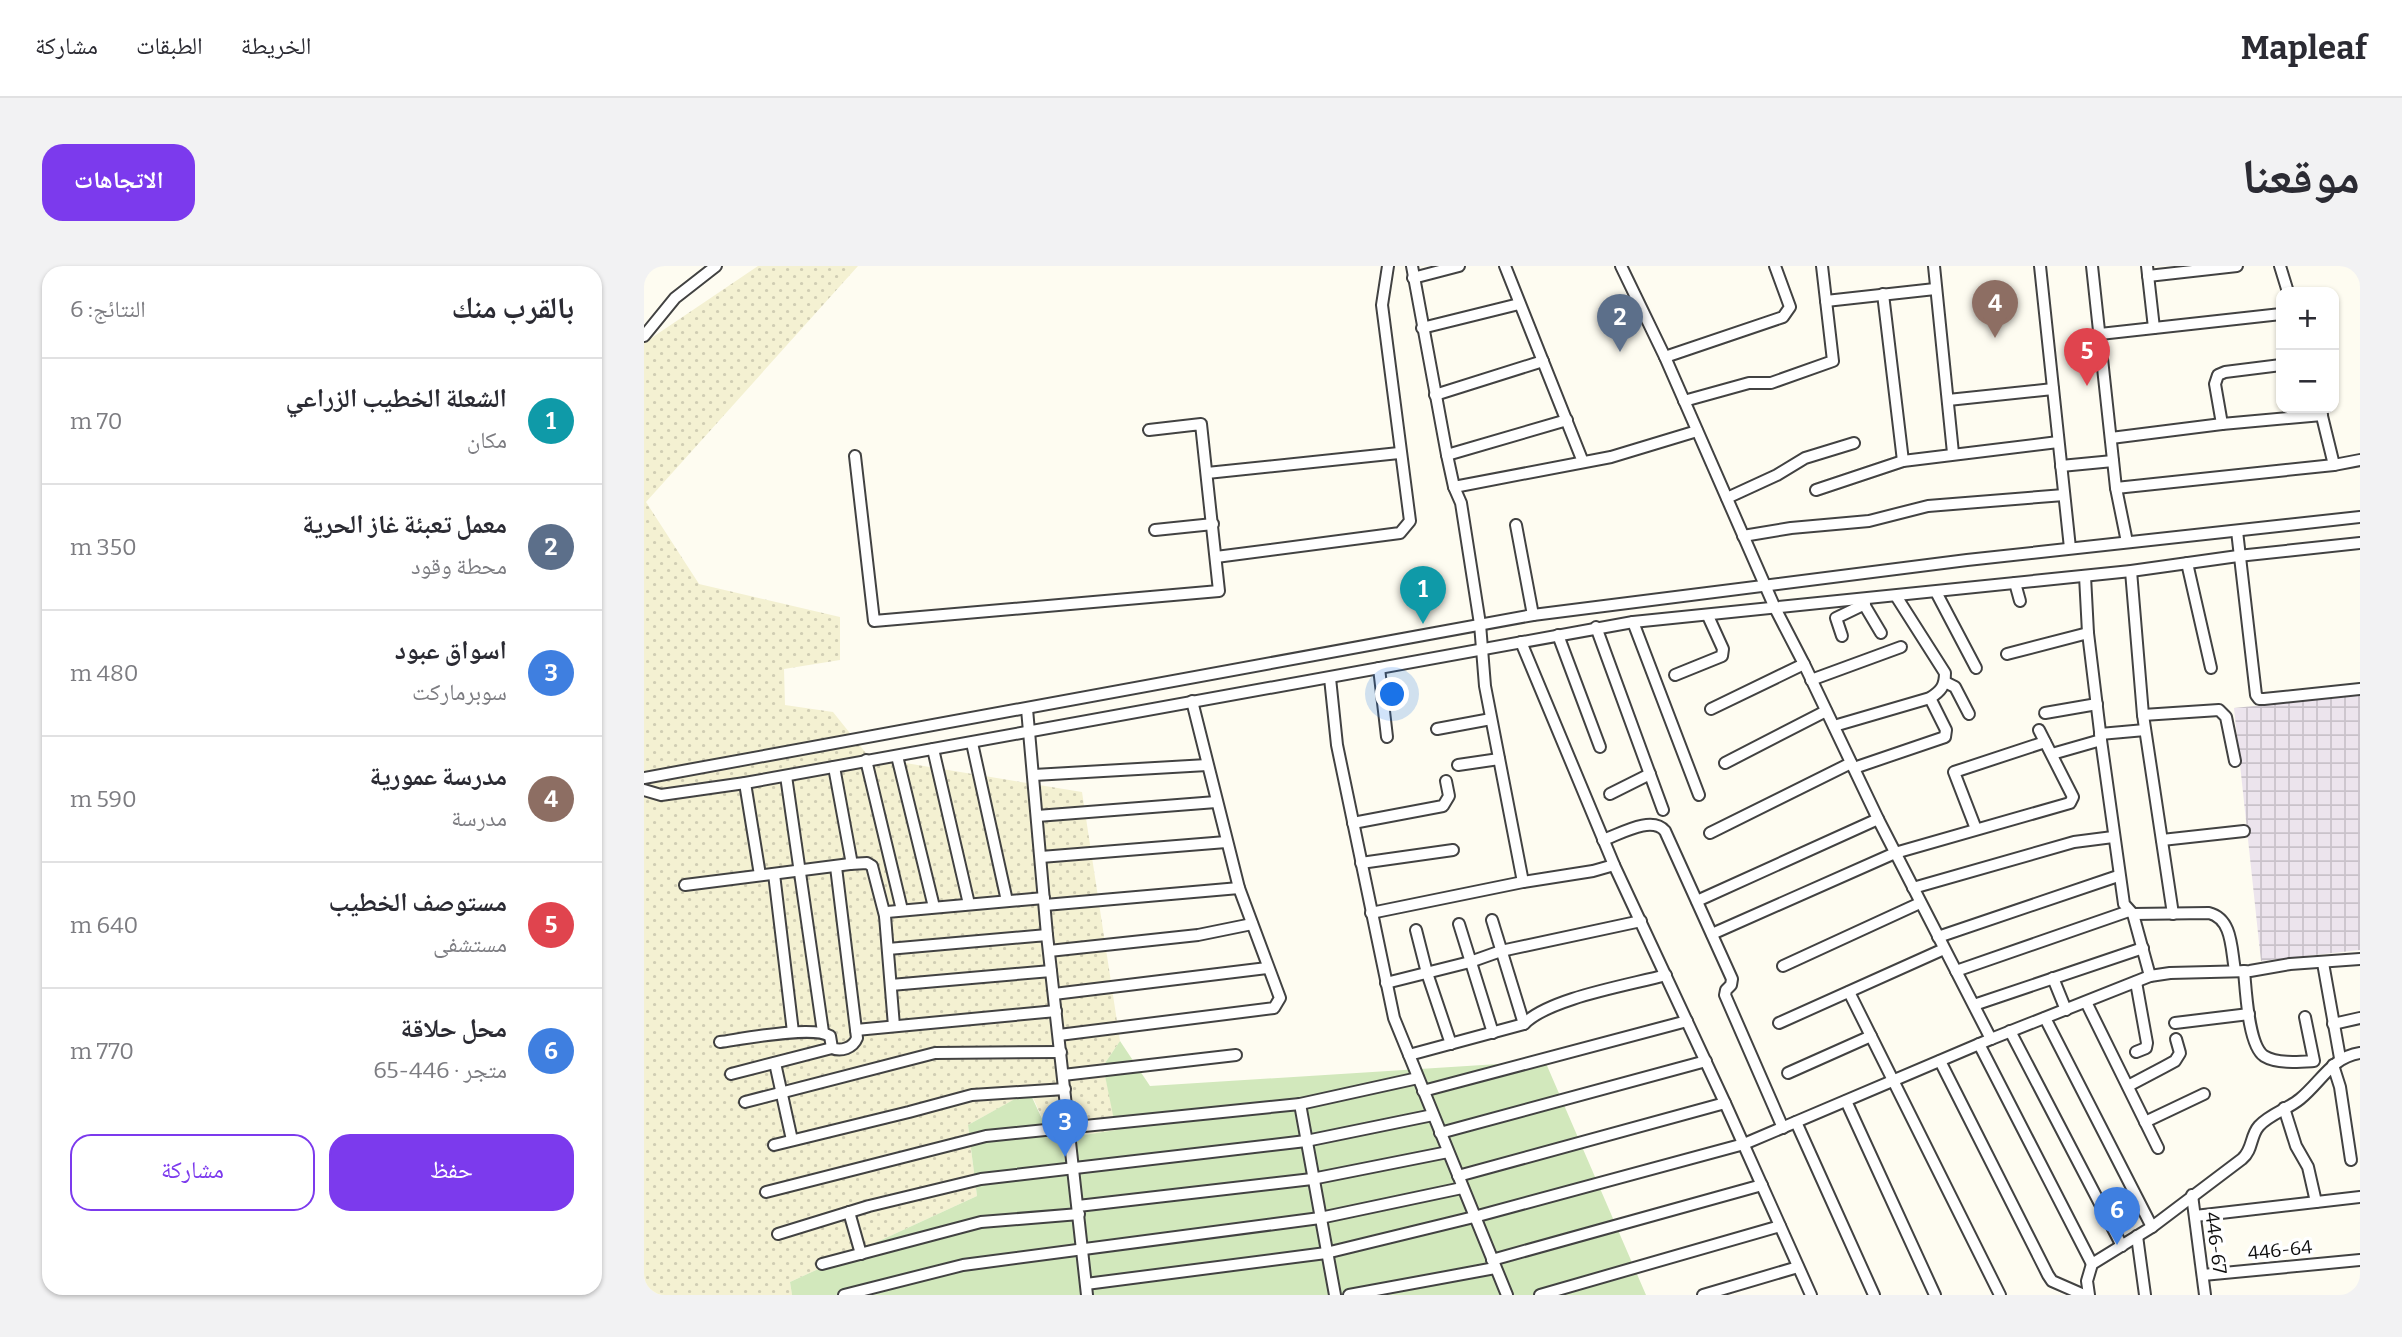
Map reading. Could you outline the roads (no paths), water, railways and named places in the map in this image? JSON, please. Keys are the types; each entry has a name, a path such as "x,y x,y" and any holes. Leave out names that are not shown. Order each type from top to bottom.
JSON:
{"street":[{"path":"644,336 675,298 716,266"},
{"path":"1216,556 1401,533 1410,521 1399,453 1382,305 1388,266"},
{"path":"1459,266 1413,272 1447,455 1454,487 1461,503 1480,624 1485,686 1523,882"},
{"path":"1505,266 1583,462"},
{"path":"1620,266 1665,357 1775,608 1920,903 1992,1039"},
{"path":"1665,357 1783,317 1790,307 1775,266"},
{"path":"1684,401 1749,383 1771,383 1833,361 1822,266"},
{"path":"1934,266 1953,453"},
{"path":"2040,266 2070,548"},
{"path":"2092,266 2116,488 2127,542"},
{"path":"2154,328 2147,271 2237,266"},
{"path":"2280,266 2286,287"},
{"path":"1826,301 1935,289"},
{"path":"1883,294 1903,461"},
{"path":"1422,328 1519,304"},
{"path":"2099,334 2276,315"},
{"path":"1435,395 1543,361"},
{"path":"2222,424 2216,384 2218,375 2276,366"},
{"path":"1948,400 2053,390"},
{"path":"2111,438 2313,413"},
{"path":"2321,413 2334,465"},
{"path":"1447,455 1567,420"},
{"path":"855,456 874,621 1219,591 1201,424 1149,430"},
{"path":"1454,487 1611,457 1697,431"},
{"path":"1816,490 1903,461 2058,442"},
{"path":"1727,498 1777,475 1805,458 1854,443"},
{"path":"1207,473 1399,453"},
{"path":"2116,488 2360,460"},
{"path":"2061,466 2113,461"},
{"path":"1743,536 1791,528 1870,521 1928,506 2064,495"},
{"path":"644,778 1533,615 2070,548 2360,517"},
{"path":"1155,530 1213,524"},
{"path":"1516,525 1533,615"},
{"path":"2236,531 2256,695 2259,699 2360,690"},
{"path":"644,790 661,795 786,776 1596,627 1863,601 2360,543"},
{"path":"2187,563 2211,668"},
{"path":"2131,571 2143,715 2173,914"},
{"path":"2085,576 2088,633 2118,876 2123,904 2131,913 2150,976"},
{"path":"2015,583 2020,601"},
{"path":"1936,592 1976,668"},
{"path":"1834,726 1930,698 1940,691 1945,682 1945,673 1896,596"},
{"path":"1863,601 1881,633"},
{"path":"1842,636 1836,618 1863,601"},
{"path":"1675,675 1722,656 1723,649 1708,615"},
{"path":"1633,622 1699,795"},
{"path":"1596,627 1663,810"},
{"path":"2007,654 2088,633"},
{"path":"1558,635 1600,747"},
{"path":"1521,642 1614,865 1725,1102 1811,1295"},
{"path":"1811,680 1901,647"},
{"path":"1712,709 1804,664"},
{"path":"1379,668 1387,737"},
{"path":"1329,678 1337,745 1394,1018 1507,1295"},
{"path":"1945,682 1955,687 1969,714"},
{"path":"1710,833 1853,766 1945,737 1946,730 1930,698"},
{"path":"1059,1035 1274,1008 1280,998 1238,888 1192,701"},
{"path":"2045,713 2097,704"},
{"path":"1027,709 1047,935 1087,1291"},
{"path":"2143,715 2219,710 2225,717 2235,761"},
{"path":"1725,763 1826,711"},
{"path":"1437,729 1491,719"},
{"path":"1712,934 1895,853 2073,801 2039,730"},
{"path":"2052,754 2101,737 2146,730"},
{"path":"1976,829 1954,772 2045,742"},
{"path":"972,743 1007,901"},
{"path":"933,749 969,904"},
{"path":"897,756 934,907"},
{"path":"1458,765 1499,759"},
{"path":"866,760 902,910"},
{"path":"1034,775 1207,765"},
{"path":"834,767 852,859 850,864"},
{"path":"1610,794 1650,774"},
{"path":"657,775 661,795"},
{"path":"786,776 822,1032"},
{"path":"1353,823 1443,806 1449,796 1446,781"},
{"path":"745,783 760,875"},
{"path":"1037,816 1216,802"},
{"path":"1697,901 1878,819"},
{"path":"1604,839 1650,824 1661,826 1732,979 1725,995 1783,1128"},
{"path":"2162,840 2244,831"},
{"path":"1913,888 2074,842 2113,837"},
{"path":"1041,857 1226,842"},
{"path":"1361,863 1453,850"},
{"path":"872,866 877,860 890,857"},
{"path":"685,885 850,864 867,863 872,866 885,916 894,1026"},
{"path":"1371,913 1614,865"},
{"path":"731,1074 832,1048 851,1047 857,1038 836,867"},
{"path":"774,874 793,1032"},
{"path":"1938,937 2118,876"},
{"path":"885,916 891,911 969,904 1238,888"},
{"path":"1783,967 1920,903"},
{"path":"1956,971 2131,913 2209,913 2223,919 2226,925 2240,970 2257,1049 2268,1058 2333,1065"},
{"path":"1492,920 1524,1024"},
{"path":"1385,983 1470,962 1502,951 1641,921"},
{"path":"1049,951 1198,935 1251,924"},
{"path":"1459,924 1493,1033"},
{"path":"1416,930 1427,973 1451,1044"},
{"path":"888,949 1047,935"},
{"path":"1974,1005 2143,948"},
{"path":"1779,1023 1944,949"},
{"path":"1079,1295 1087,1291 1326,1253 1474,1217 1744,1144 2010,1031 2150,976 2360,959"},
{"path":"2323,963 2333,1024 2333,1065 2348,1130 2351,1160"},
{"path":"1054,994 1267,968"},
{"path":"891,985 1051,971"},
{"path":"1409,1055 1524,1024 1557,1004 1666,975"},
{"path":"2053,978 2066,1010"},
{"path":"2136,982 2147,1043 2146,1048 2136,1052"},
{"path":"1849,992 2000,1295"},
{"path":"2086,1002 2158,1148"},
{"path":"856,1030 1056,1011"},
{"path":"2175,1023 2249,1014"},
{"path":"2305,1017 2314,1061"},
{"path":"2045,1018 2152,1227"},
{"path":"2333,1024 2360,1018"},
{"path":"1423,1091 1687,1021"},
{"path":"2010,1031 2122,1246"},
{"path":"720,1042 793,1032 822,1032 830,1036 832,1048"},
{"path":"1788,1073 1871,1036"},
{"path":"2128,1086 2179,1056 2180,1049 2176,1039"},
{"path":"1940,1061 2048,1275 2052,1280 2086,1295 2092,1264 1979,1044"},
{"path":"745,1102 942,1052 1061,1052"},
{"path":"2092,1264 2152,1227 2247,1154 2257,1128 2300,1099 2333,1065 2360,1053"},
{"path":"1063,1075 1236,1055"},
{"path":"1440,1133 1706,1061"},
{"path":"775,1063 792,1140"},
{"path":"766,1192 986,1136 1300,1104 1418,1078"},
{"path":"774,1145 963,1097 1065,1089"},
{"path":"2145,1122 2204,1094"},
{"path":"1846,1101 1935,1295"},
{"path":"1458,1177 1725,1102"},
{"path":"1300,1104 1335,1295"},
{"path":"2284,1108 2296,1146 2308,1167 2316,1202"},
{"path":"778,1234 849,1212 981,1179 1306,1142 1433,1115"},
{"path":"1796,1122 1874,1295"},
{"path":"822,1264 988,1221 1312,1179 1448,1152"},
{"path":"1349,1295 1493,1264 1762,1185"},
{"path":"844,1295 963,1265 1320,1218 1462,1188"},
{"name":"446-67","path":"2192,1195 2206,1295"},
{"path":"2195,1216 2360,1197"},
{"path":"849,1212 861,1254"},
{"path":"1540,1295 1780,1226"},
{"path":"2137,1236 2145,1295"},
{"name":"446-64","path":"2203,1275 2360,1261"},
{"path":"1703,1295 1798,1267"}],"place":[{"name":"مدرسة عمورية","path":"1995,338"},
{"name":"معمل تعبئة غاز الحرية","path":"1620,352"},
{"name":"مستوصف الخطيب","path":"2087,386"},
{"name":"الشعلة الخطيب الزراعي","path":"1423,624"},
{"name":"اسواق عبود","path":"1065,1157"},
{"name":"محل حلاقة","path":"2117,1245"}]}
